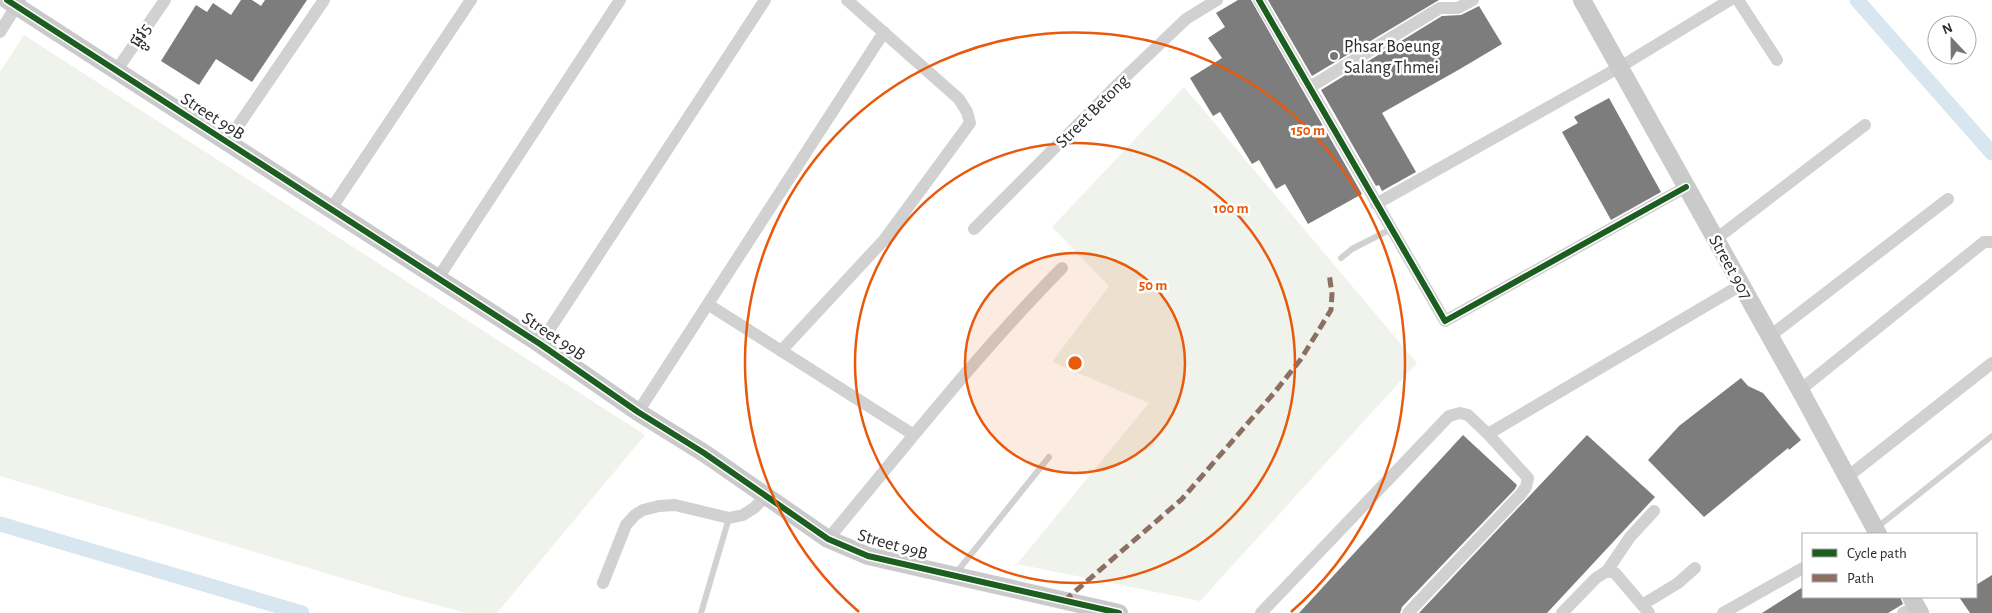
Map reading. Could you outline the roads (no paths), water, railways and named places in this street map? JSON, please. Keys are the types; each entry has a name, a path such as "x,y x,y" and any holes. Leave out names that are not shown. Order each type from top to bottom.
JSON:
{"street":[{"name":"ផ្លូវ5","path":"116,71 165,0"},
{"path":"226,142 324,0"},
{"path":"331,209 471,0"},
{"path":"438,278 620,0"},
{"path":"540,344 765,0"},
{"path":"781,351 884,240 970,123 967,112 959,99 848,0"},
{"name":"Street Betong","path":"974,229 1120,82 1186,19 1217,0"},
{"path":"1259,0 1445,320 1686,187"},
{"path":"1310,87 1437,4 1458,8 1472,0"},
{"name":"Street 907","path":"1582,0 1800,390 1873,533"},
{"path":"1376,204 1620,67 1730,0"},
{"path":"1738,0 1777,60"},
{"name":"Street 99B","path":"14,2 116,71 540,344 638,412 704,453 828,539 868,556 1063,604 1119,613"},
{"path":"0,32 14,2"},
{"path":"638,412 884,32"},
{"path":"1716,239 1865,125"},
{"path":"1770,336 1948,199"},
{"path":"1800,390 1984,242 1992,242"},
{"path":"828,539 914,435 1030,301 1062,268"},
{"path":"1488,434 1741,285"},
{"path":"709,305 914,435"},
{"path":"1846,478 1992,363"},
{"path":"1261,613 1449,416 1460,413 1468,415 1528,478 1526,487 1522,494 1408,613"},
{"path":"603,583 626,525 635,514 642,510 675,505 728,518 743,515 754,508 765,497"},
{"path":"1562,613 1596,578 1607,571 1630,537 1654,511"},
{"path":"1607,571 1614,573 1645,609 1695,568"},
{"path":"1722,613 1802,569"}],"lane":[{"path":"1341,258 1352,249 1391,229"},
{"path":"1873,533 1992,436"},
{"path":"954,576 1049,457"},
{"path":"701,613 728,518"}],"waterway":[{"path":"1857,0 1992,153"},
{"path":"0,524 302,613"}],"place":[{"name":"Phsar Boeung Salang Thmei","path":"1334,56"}]}
